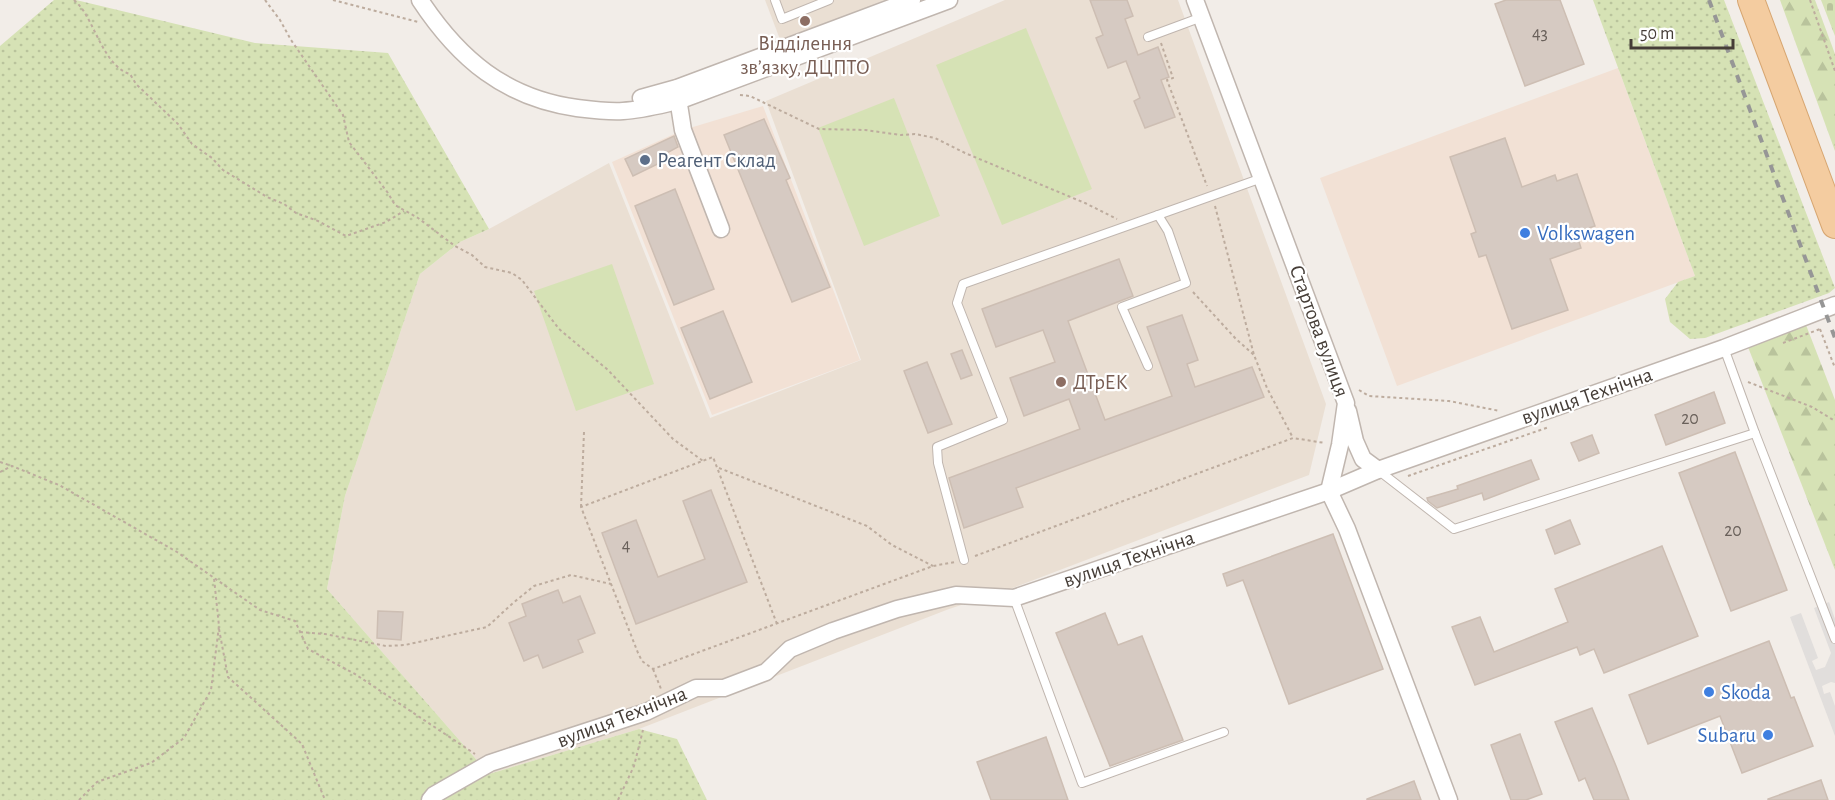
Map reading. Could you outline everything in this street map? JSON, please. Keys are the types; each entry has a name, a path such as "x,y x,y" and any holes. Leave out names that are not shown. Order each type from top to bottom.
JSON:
{"main road":[{"path":"1751,0 1835,225"}],"street":[{"path":"420,0 438,27 460,52 490,77 522,94 564,106 602,111 640,110 912,0"},
{"path":"641,98 677,95 949,0"},
{"name":"Стартова вулиця","path":"1195,0 1346,403 1340,445 1329,492"},
{"path":"677,95 683,130 721,229"},
{"name":"вулиця Технічна","path":"430,800 434,795 490,763 646,712 696,688 724,688 766,672 790,649 833,630 897,609 956,596 1014,598 1329,492 1378,470 1724,348 1835,305"},
{"path":"1346,403 1355,441 1363,459 1378,470"},
{"path":"1329,492 1347,529 1449,800"}],"lane":[{"path":"774,0 782,19 829,0"},
{"path":"1148,37 1202,17"},
{"path":"964,560 938,463 937,447 1003,420 957,303 963,284 1262,178"},
{"path":"1148,366 1122,307 1185,283 1168,231 1158,215"},
{"path":"1724,348 1835,639"},
{"path":"1378,470 1454,529 1755,434"},
{"path":"1014,598 1082,783 1224,732"}],"path":[{"path":"75,0 85,12 102,46 122,72 130,74 136,84 178,124 192,144 212,158 223,170 246,185 284,204 296,213 318,220 345,236 386,222 404,211"},
{"path":"265,0 343,115 349,141 395,205 472,255 485,267 504,270 522,280 559,328 608,370 673,440 703,461"},
{"path":"333,0 426,24"},
{"path":"1810,0 1835,71"},
{"path":"1157,33 1173,78 1167,80 1203,179 1212,195 1254,355 1267,388 1293,438"},
{"path":"735,94 750,96 819,129 865,130 935,138 1129,224"},
{"path":"1185,283 1236,339 1254,355"},
{"path":"1814,313 1835,368"},
{"path":"1336,377 1369,396 1449,401 1526,417"},
{"path":"1735,379 1757,385 1812,407 1835,421"},
{"path":"584,432 581,507 638,653 642,661 653,669 660,685 663,704"},
{"path":"653,669 933,567 964,560 1293,438 1340,445"},
{"path":"581,507 713,457 777,624"},
{"path":"0,462 59,485 177,552 260,610 295,621 308,649 355,674 490,763"},
{"path":"0,472 12,466"},
{"path":"717,467 867,526 892,545 933,567"},
{"path":"300,632 325,634 386,646 405,645 487,627 534,586 543,583 571,575 611,584"},
{"path":"214,578 228,677 302,744 325,800"},
{"path":"79,800 97,782 151,763 184,738 211,690 219,626"},
{"path":"618,800 634,766 639,741 647,720 646,712"}],"shaded area":[{"name":"Відділення зв’язку, ДЦПТО","path":"765,0 893,0 781,42"},
{"name":"ДТрЕК","path":"1005,0 1178,0 1326,404 1309,475 1010,589 949,609 639,729 489,774 327,589 345,496 420,274 460,242 489,229 609,163 710,418 861,360 766,101"},
{"path":"1618,68 1695,276 1397,386 1320,178"},
{"path":"763,106 860,360 712,415 612,162 683,130"},
{"path":"1829,602 1835,619 1835,683 1831,682 1822,686 1824,694 1830,692 1835,706 1835,736 1790,617 1801,613 1818,658 1812,661 1816,670 1825,667 1831,653 1814,608"}],"green space":[{"path":"54,0 76,0 255,43 388,53 489,229 460,242 420,274 345,496 327,589 489,774 639,729 677,739 707,800 0,800 0,46"},
{"path":"1593,0 1724,0 1835,288 1829,293 1705,338 1690,339 1670,322 1665,299 1678,282 1695,276"},
{"path":"1780,0 1815,0 1835,54 1835,151"},
{"path":"1821,0 1835,0 1835,36"},
{"path":"1026,28 1092,189 1002,225 936,65"},
{"path":"894,98 940,216 864,246 818,128"},
{"path":"612,264 654,384 576,411 534,291"},
{"path":"1806,325 1835,400 1835,570 1748,347"}],"building":[{"path":"1090,0 1127,0 1133,16 1125,19 1138,55 1158,47 1169,77 1161,80 1175,117 1145,128 1134,101 1140,98 1126,61 1108,68 1096,38 1103,35"},
{"path":"1506,0 1560,0 1584,64 1525,86 1495,4"},
{"path":"764,119 790,178 786,180 830,287 792,302 724,135"},
{"name":"Реагент Склад","path":"674,136 678,147 663,155 666,160 633,176 625,159"},
{"name":"Volkswagen","path":"1505,138 1522,187 1555,175 1557,181 1577,174 1595,226 1576,232 1581,248 1550,259 1568,310 1512,329 1486,255 1479,257 1471,234 1476,232 1450,157"},
{"path":"675,189 714,289 674,305 635,206"},
{"path":"1119,259 1133,296 1068,321 1105,420 1172,396 1147,327 1182,315 1198,360 1187,364 1195,387 1252,367 1264,397 1016,488 1023,507 964,528 949,478 1080,429 1069,399 1024,416 1010,378 1055,362 1043,330 996,347 982,309"},
{"path":"723,311 752,382 710,399 681,328"},
{"path":"962,350 972,375 961,379 951,354"},
{"path":"927,362 952,424 928,433 904,371"},
{"path":"1714,392 1725,423 1666,445 1655,415"},
{"path":"1592,435 1599,453 1579,461 1571,443"},
{"path":"1735,452 1787,590 1731,611 1679,473"},
{"path":"1531,460 1539,479 1484,500 1482,493 1437,508 1428,501 1427,498 1458,489 1457,486"},
{"path":"711,490 747,582 636,624 602,533 636,520 658,577 705,559 683,501"},
{"path":"1570,520 1580,544 1555,554 1546,530"},
{"path":"1333,534 1383,669 1289,704 1243,580 1227,586 1223,574"},
{"path":"1662,546 1698,636 1604,673 1594,649 1580,655 1577,647 1475,685 1452,627 1480,617 1494,652 1568,622 1555,589"},
{"path":"558,590 563,603 580,596 595,633 578,640 583,652 543,668 538,655 524,661 509,623 526,616 522,604"},
{"path":"378,611 403,612 401,640 377,638"},
{"path":"1105,613 1118,645 1142,636 1183,740 1110,766 1056,633"},
{"name":"Skoda","path":"1769,641 1813,746 1742,773 1720,716 1648,744 1629,695"},
{"path":"1592,708 1629,800 1594,800 1585,778 1579,781 1555,722"},
{"path":"1520,734 1542,794 1526,800 1511,800 1491,745"},
{"path":"1046,737 1068,800 991,800 977,762"},
{"path":"1821,780 1828,800 1768,800 1768,799"},
{"path":"1414,781 1421,800 1367,800 1367,799"}],"railway":[{"path":"1709,0 1835,338"}],"place":[{"name":"Відділення зв’язку, ДЦПТО","path":"805,21"},
{"name":"Реагент Склад","path":"645,160"},
{"name":"Volkswagen","path":"1525,233"},
{"name":"ДТрЕК","path":"1061,382"},
{"name":"Skoda","path":"1709,692"},
{"name":"Subaru","path":"1768,735"}]}
